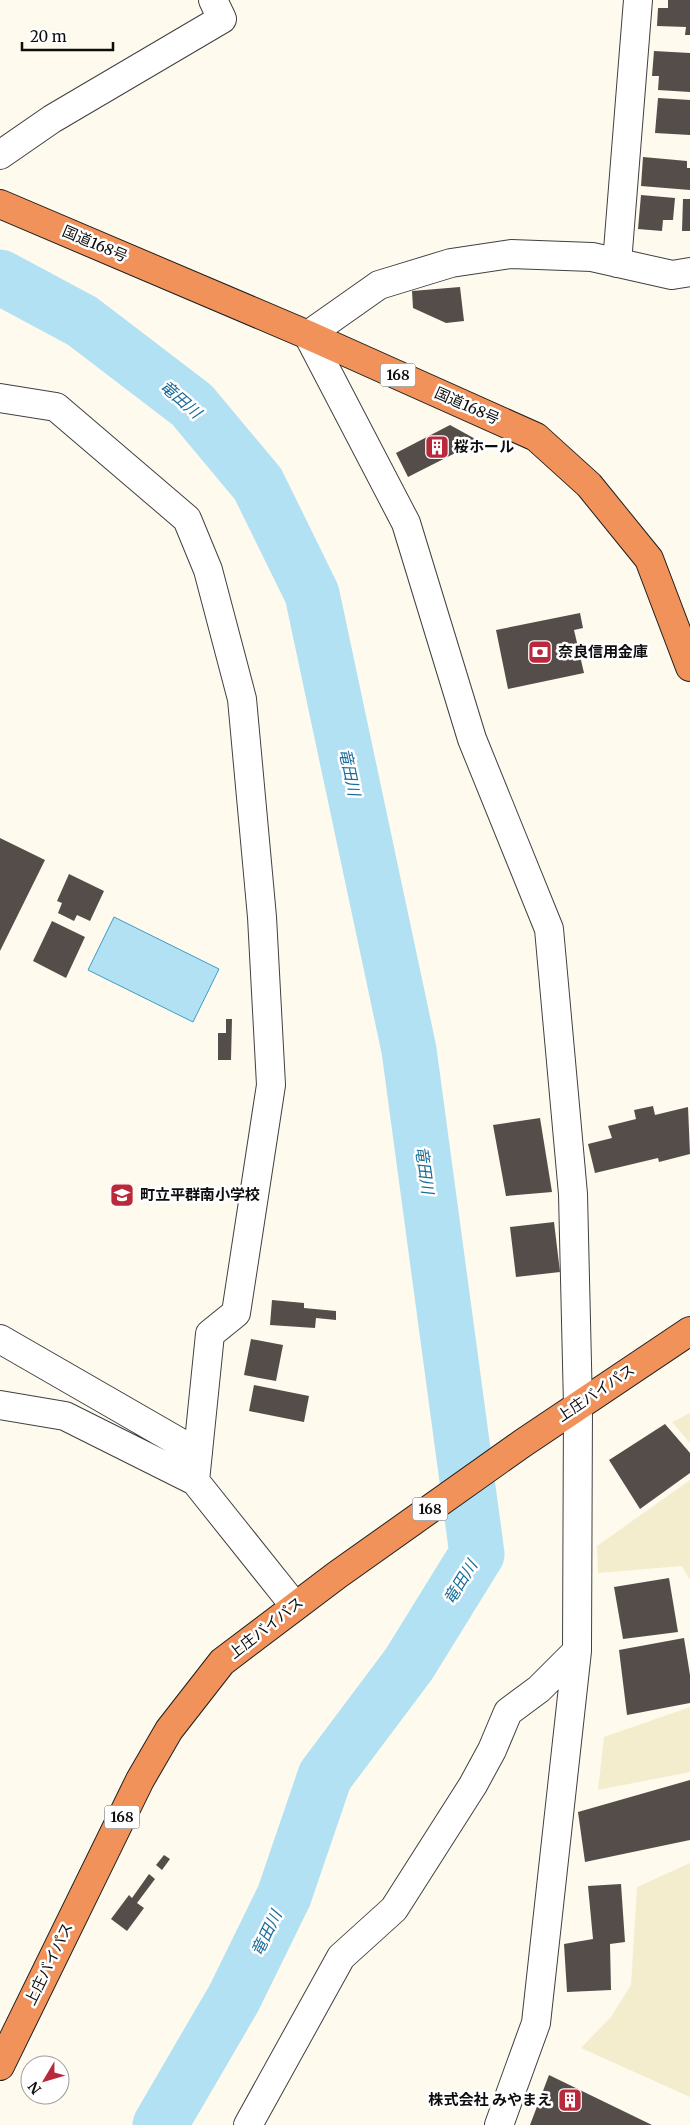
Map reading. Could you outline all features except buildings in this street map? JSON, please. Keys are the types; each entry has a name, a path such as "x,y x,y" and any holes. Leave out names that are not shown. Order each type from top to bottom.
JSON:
{"highway":[{"name":"国道168号","path":"0,204 308,334 536,437 589,485 649,559 690,667"},
{"name":"上庄バイパス","path":"0,2066 140,1780 169,1730 222,1662 294,1605 336,1575 523,1443 690,1330"}],"street":[{"path":"0,155 52,119 222,19 213,0"},
{"path":"617,263 638,0"},
{"path":"499,2125 536,2023 577,1651 578,1406 573,1194 549,929 472,739 406,523 308,334 379,284 451,263 510,254 592,257 672,275 690,272"},
{"path":"0,398 56,407 188,519 208,570 242,699 262,916 271,1085 236,1313 210,1334 195,1481"},
{"path":"0,1339 198,1453"},
{"path":"0,1405 65,1416 195,1481 294,1605"},
{"path":"248,2125 341,1956 394,1909 473,1785 492,1750 508,1712 539,1689 577,1651"}],"shaded area":[{"path":"690,1413 690,1443 672,1422"},
{"path":"690,1480 690,1580 682,1566 598,1573 597,1546"},
{"path":"690,1707 690,1772 598,1790 604,1737"},
{"path":"690,1863 690,2097 581,2048 611,2017 631,1985 637,1887"}],"water":[{"path":"114,917 219,969 193,1022 88,970"}],"waterway":[{"name":"竜田川","path":"0,277 82,321 192,405 258,484 312,594 409,1050 477,1554 409,1664 325,1776 284,1896 234,1998 160,2125"}],"place":[{"name":"桜ホール","path":"437,447"},
{"name":"奈良信用金庫","path":"540,652"},
{"name":"町立平群南小学校","path":"122,1195"},
{"name":"株式会社 みやまえ","path":"570,2100"}]}
